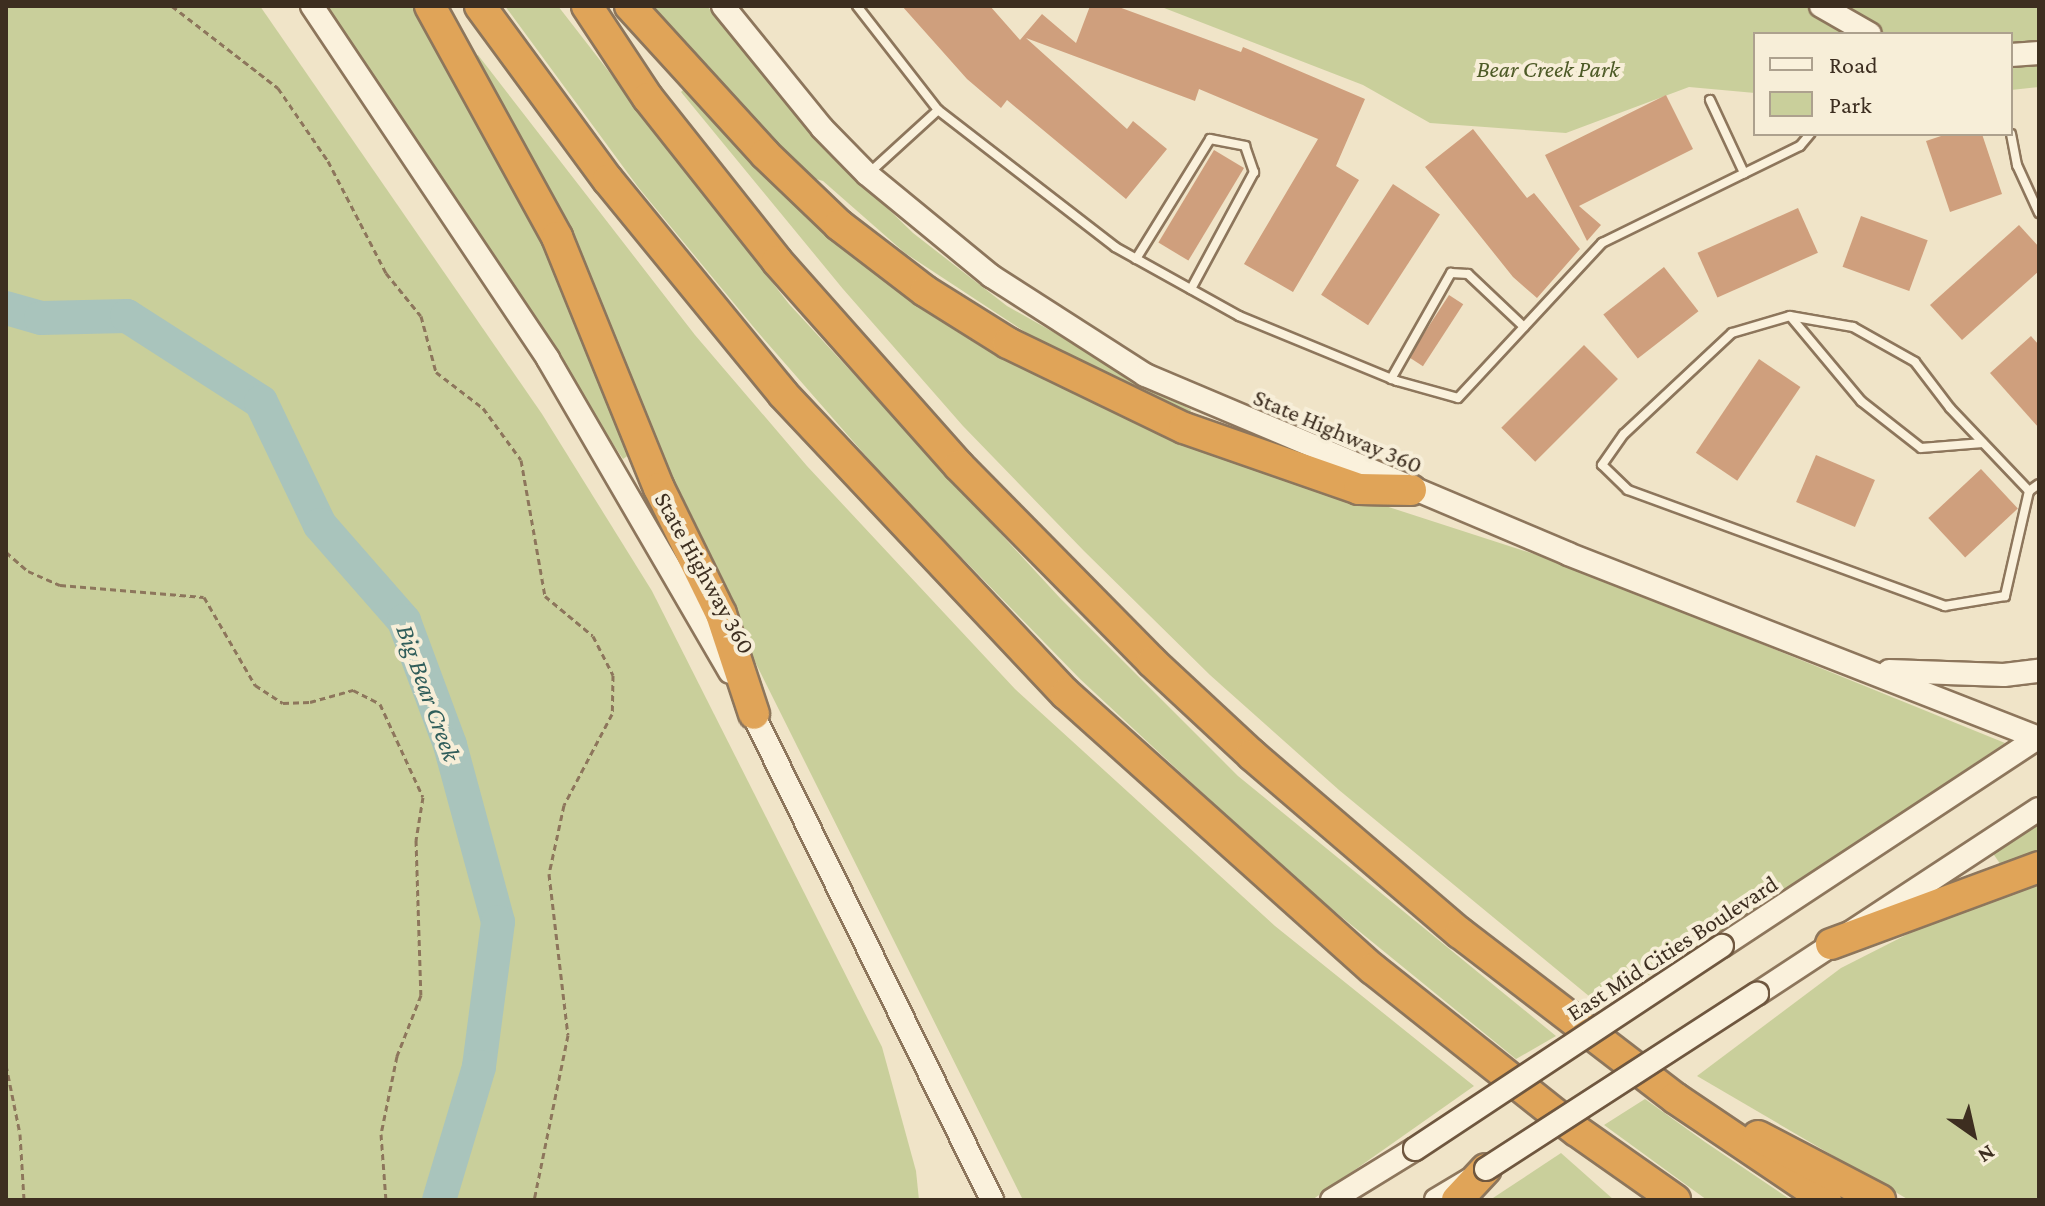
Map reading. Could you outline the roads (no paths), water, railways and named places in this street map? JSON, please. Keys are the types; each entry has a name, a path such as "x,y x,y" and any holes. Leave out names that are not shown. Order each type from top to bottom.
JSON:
{"highway":[{"path":"430,6 557,237 659,488 721,614 754,714"},
{"path":"480,6 695,289 783,394 970,597 1152,775 1269,880 1577,1131 1675,1200"},
{"path":"587,6 648,98 777,261 1054,565 1229,734 1354,845 1483,952 1675,1098 1826,1200"},
{"path":"630,6 765,154 839,225 925,291 1008,343 1184,428 1359,489 1411,490"},
{"path":"1831,944 2039,867"},
{"path":"1675,1098 1799,1155 1880,1200"},
{"path":"1577,1131 1637,1200"},
{"path":"1457,1200 1486,1169"}],"main road":[{"name":"State Highway 360","path":"312,6 548,359 754,714 992,1200"},
{"name":"State Highway 360","path":"723,6 822,128 867,174 991,276 1145,375 1411,490 2039,738"},
{"path":"1821,6 1866,32"},
{"path":"2013,59 2039,53"},
{"path":"1873,670 2004,675 2039,671"},
{"name":"East Mid Cities Boulevard","path":"1332,1200 1415,1149 2039,738"},
{"path":"1436,1200 2039,809"}],"lane":[{"path":"857,6 938,110 1013,172 1136,259 1239,316 1391,379 1458,398 1602,243 1800,146 1808,136"},
{"path":"1710,100 1744,173"},
{"path":"867,174 938,110"},
{"path":"2012,136 2038,212"},
{"path":"1136,259 1210,139 1245,146 1254,172 1191,289"},
{"path":"1391,379 1451,273 1468,274 1524,327"},
{"path":"1790,316 1861,401 1921,448 1983,443"},
{"path":"2029,491 1983,443 1915,362 1853,327 1790,316 1732,333 1624,434 1602,465 1628,490 1945,606 2005,596 2029,491 2039,484"}],"waterway":[{"name":"Big Bear Creek","path":"6,308 41,318 127,316 261,402 320,525 404,621 450,745 498,922 479,1067 439,1200"}],"park label":[{"name":"Bear Creek Park","path":"1548,69"}]}
